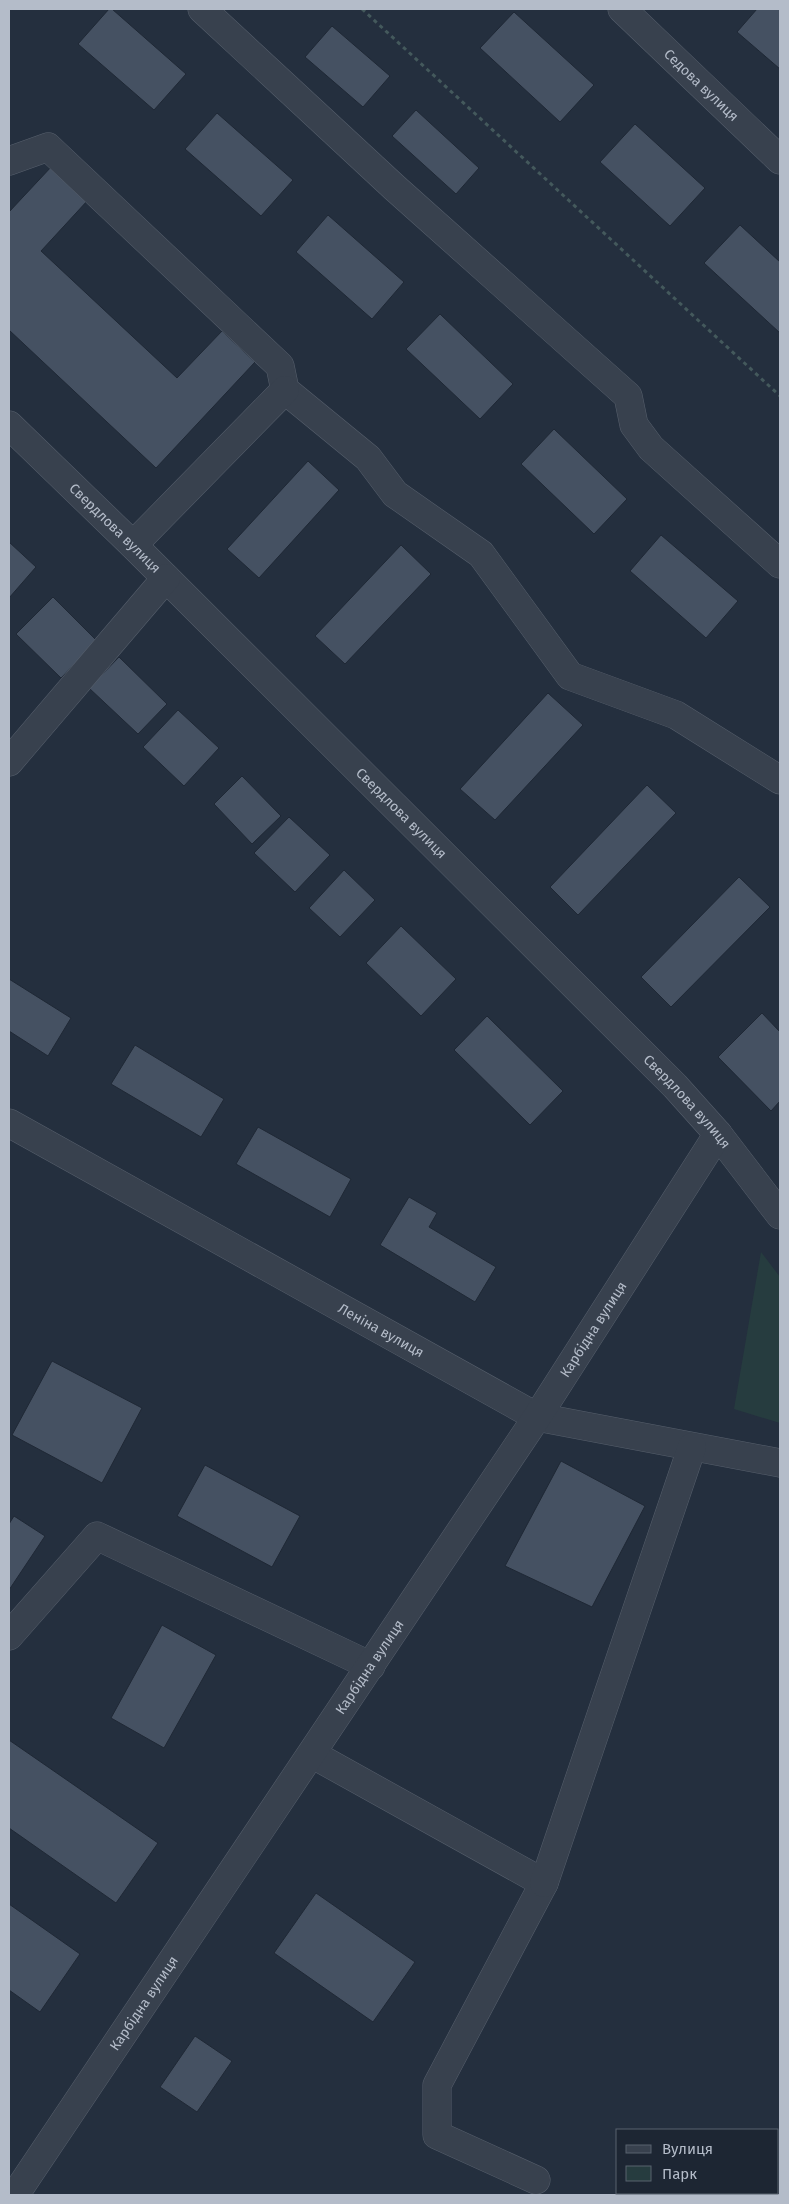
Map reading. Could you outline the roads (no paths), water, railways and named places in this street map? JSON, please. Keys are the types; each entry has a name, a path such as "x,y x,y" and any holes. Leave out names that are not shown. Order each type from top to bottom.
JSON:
{"street":[{"path":"202,9 395,188 628,396 634,425 650,448 780,564"},
{"name":"Седова вулиця","path":"622,9 780,160"},
{"path":"9,161 48,147 280,366 285,390 368,458 395,494 481,554 570,676 676,715 780,780"},
{"path":"134,545 285,390"},
{"name":"Свердлова вулиця","path":"9,425 134,545 668,1079 718,1134 780,1215"},
{"path":"9,762 166,578"},
{"name":"Леніна вулиця","path":"9,1123 537,1417 780,1463"},
{"name":"Карбідна вулиця","path":"16,2195 537,1417 718,1134"},
{"path":"536,2180 437,2136 437,2085 544,1883 692,1446"},
{"path":"9,1636 97,1536 371,1666"},
{"path":"312,1754 544,1883"}]}
